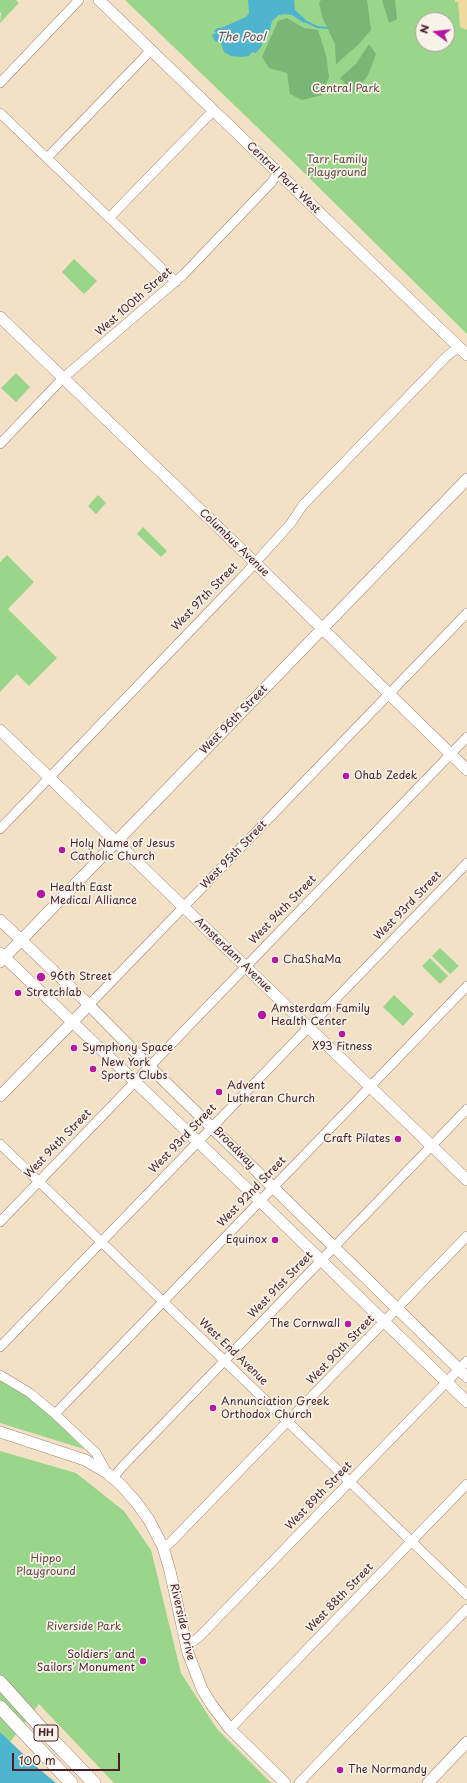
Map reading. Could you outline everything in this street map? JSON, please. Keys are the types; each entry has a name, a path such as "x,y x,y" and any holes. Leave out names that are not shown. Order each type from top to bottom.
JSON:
{"highway":[{"name":"HH","path":"0,1682 43,1730 94,1783"},
{"name":"HH","path":"0,1707 71,1783"}],"main road":[{"name":"Central Park West","path":"99,0 278,173 464,348"},
{"name":"Columbus Avenue","path":"0,317 467,770"},
{"name":"West 96th Street","path":"1,957 22,940 467,479"},
{"name":"Amsterdam Avenue","path":"0,730 467,1180"},
{"name":"Broadway","path":"0,920 89,1005 463,1373"},
{"name":"Broadway","path":"1,957 135,1081 467,1402"},
{"name":"West 95th Street","path":"0,1096 89,1005"},
{"name":"Riverside Drive","path":"0,1432 72,1454 86,1460 110,1475 129,1493 142,1510 163,1547 170,1570 186,1643 202,1689 211,1704 230,1729 285,1783"},
{"path":"428,1783 467,1742"}],"street":[{"path":"0,82 78,0"},
{"path":"47,158 151,50"},
{"path":"109,218 213,111"},
{"path":"0,113 176,282"},
{"name":"West 100th Street","path":"0,444 63,378 176,282 271,184 278,173"},
{"name":"West 97th Street","path":"0,829 254,563 288,527 309,500 448,355 464,348"},
{"name":"West 95th Street","path":"89,1005 467,613"},
{"name":"West 94th Street","path":"0,1222 467,737"},
{"name":"West 93rd Street","path":"0,1346 467,863"},
{"name":"West 92nd Street","path":"55,1414 467,986"},
{"name":"West 91st Street","path":"110,1475 122,1467 467,1109"},
{"name":"West End Avenue","path":"0,1144 467,1595"},
{"name":"West 90th Street","path":"163,1547 170,1543 467,1236"},
{"name":"West 89th Street","path":"186,1643 194,1641 200,1636 446,1382 463,1373 467,1361"},
{"name":"Riverside Drive","path":"0,1375 30,1393 55,1414 96,1453 110,1475"},
{"name":"West 88th Street","path":"230,1729 467,1484"},
{"path":"298,1783 467,1609"}],"green space":[{"path":"0,0 16,0 19,3 0,23 1,13"},
{"name":"Central Park","path":"125,0 467,0 467,334 284,153"},
{"path":"321,0 367,0 371,30 358,45 336,64 335,44 323,19 319,3"},
{"path":"382,0 395,0 397,19 389,23"},
{"path":"287,18 304,28 318,30 326,55 329,77 322,95 302,100 290,94 287,73 269,68 262,57 278,21"},
{"path":"369,44 376,54 368,75 354,94 340,78 356,64"},
{"path":"74,259 97,281 84,294 62,272"},
{"path":"16,373 30,387 16,402 1,388"},
{"path":"98,495 106,503 96,514 88,506"},
{"path":"143,527 167,551 161,557 137,534"},
{"path":"7,555 34,582 8,609 57,658 29,686 17,674 0,692 0,562"},
{"path":"440,948 459,966 450,974 432,956"},
{"path":"430,958 448,976 440,984 422,966"},
{"path":"394,995 414,1014 403,1026 383,1007"},
{"path":"0,1379 19,1389 55,1420 84,1449 0,1423"},
{"name":"Riverside Park","path":"0,1451 76,1473 124,1511 151,1550 181,1673 217,1729 271,1783 114,1783 39,1704 10,1742 0,1732"}],"sand":[{"path":"455,0 467,0 467,30 460,27 458,2 455,2"}],"water":[{"name":"The Pool","path":"248,0 294,0 295,10 305,19 306,22 304,23 292,15 279,15 272,21 270,30 256,53 252,52 249,56 241,57 231,56 224,52 221,43 215,41 212,35 216,33 214,31 217,28 221,28 246,17 249,13"},
{"path":"0,1732 38,1768 56,1783 0,1783"}],"waterway":[{"path":"305,21 317,27 327,28"}],"place":[{"name":"Ohab Zedek","path":"346,776"},
{"name":"Holy Name of Jesus Catholic Church","path":"62,850"},
{"name":"Health East Medical Alliance","path":"41,894"},
{"name":"ChaShaMa","path":"275,960"},
{"name":"96th Street","path":"41,977"},
{"name":"Stretchlab","path":"18,993"},
{"name":"Amsterdam Family Health Center","path":"262,1015"},
{"name":"X93 Fitness","path":"342,1034"},
{"name":"Symphony Space","path":"74,1048"},
{"name":"New York Sports Clubs","path":"93,1069"},
{"name":"Advent Lutheran Church","path":"219,1092"},
{"name":"Craft Pilates","path":"398,1139"},
{"name":"Equinox","path":"275,1240"},
{"name":"The Cornwall","path":"348,1324"},
{"name":"Annunciation Greek Orthodox Church","path":"213,1408"},
{"name":"Soldiers' and Sailors' Monument","path":"143,1661"},
{"name":"The Normandy","path":"340,1770"}],"park label":[{"name":"Tarr Family Playground","path":"337,166"},
{"name":"Hippo Playground","path":"46,1565"}]}
